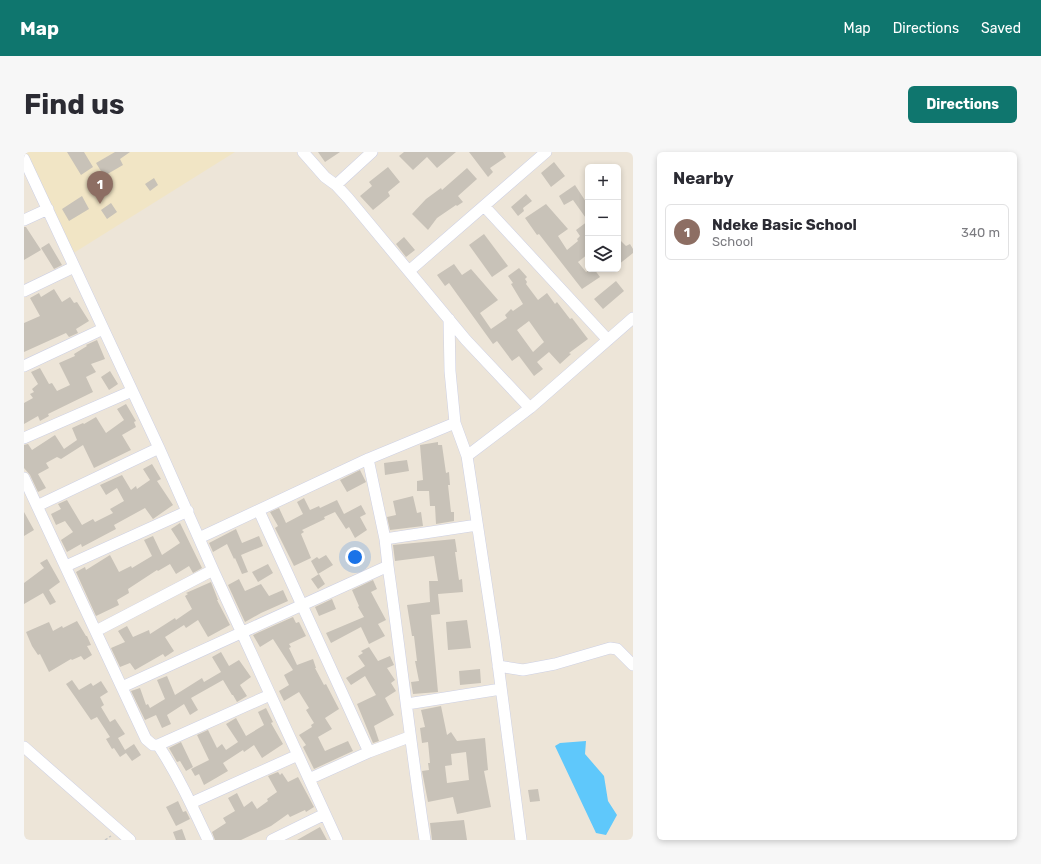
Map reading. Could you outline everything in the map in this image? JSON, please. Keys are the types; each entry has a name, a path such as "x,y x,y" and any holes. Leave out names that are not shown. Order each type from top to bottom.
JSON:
{"street":[{"path":"303,152 325,177 336,185 449,319 530,408"},
{"path":"336,185 372,152"},
{"path":"409,271 530,164 546,152"},
{"path":"24,159 188,511 213,570 337,840"},
{"path":"484,206 608,340"},
{"path":"24,220 48,209"},
{"path":"24,291 74,267"},
{"path":"467,456 530,408 633,318"},
{"path":"449,319 450,371 455,423 467,456 478,525 521,840"},
{"path":"24,366 102,329"},
{"path":"24,438 132,391"},
{"path":"199,538 260,511 368,459 455,423"},
{"path":"37,506 159,448"},
{"path":"368,459 385,538 410,737 425,840"},
{"path":"24,478 146,739 153,745 158,745 270,695"},
{"path":"66,566 188,511"},
{"path":"260,511 369,752"},
{"path":"385,538 478,525"},
{"path":"122,687 388,566"},
{"path":"96,631 213,570"},
{"path":"498,666 523,670 555,664 610,648 617,649 633,665"},
{"path":"407,704 501,689"},
{"path":"309,779 369,752 410,737"},
{"path":"158,745 191,803 208,840"},
{"path":"24,747 130,840"},
{"path":"191,803 298,755"},
{"path":"272,840 325,814"}],"shaded area":[{"path":"24,152 235,152 72,254"}],"water":[{"path":"586,741 585,754 604,776 608,801 617,815 606,835 596,833 555,746 560,743"}],"building":[{"path":"67,152 84,152 93,167 81,175"},
{"path":"115,152 130,152 120,159 123,165 104,176 96,163"},
{"path":"318,152 340,152 325,162"},
{"path":"404,152 456,152 437,168 427,157 413,170 399,156"},
{"path":"469,152 503,152 506,157 490,168 493,172 488,177"},
{"path":"554,162 565,176 551,187 541,173"},
{"path":"388,167 400,182 388,192 390,196 373,210 360,196 372,186 369,182"},
{"path":"467,168 477,179 458,196 463,202 437,218 428,230 412,214 426,199 441,188 442,190"},
{"path":"154,178 158,185 150,191 145,184"},
{"path":"575,185 585,200 585,217 573,200 564,205 559,196"},
{"path":"526,194 532,201 523,208 524,211 518,216 511,207"},
{"path":"82,196 89,209 69,221 62,209"},
{"path":"111,203 117,212 107,219 101,210"},
{"path":"546,204 568,229 558,236 567,250 578,241 577,239 580,236 576,230 585,223 585,256 578,262 585,272 596,272 600,277 582,289 539,234 537,235 525,218"},
{"path":"24,227 26,227 41,250 24,260"},
{"path":"484,234 508,266 492,277 469,245"},
{"path":"404,237 415,250 406,257 396,244"},
{"path":"621,241 626,246 630,244 633,249 633,253 621,263"},
{"path":"49,243 62,265 54,269 41,248"},
{"path":"454,264 462,275 471,269 498,300 480,313 491,329 507,318 505,315 511,309 513,311 523,304 508,276 519,268 527,277 525,279 527,282 526,284 538,300 547,293 555,304 557,302 570,319 572,318 588,339 569,353 571,354 560,364 549,352 537,362 543,369 534,376 519,356 512,361 497,341 493,344 449,283 445,286 437,275","holes":["529,321 544,342 533,352 517,330"]},
{"path":"616,281 624,291 603,309 594,299"},
{"path":"54,289 62,302 70,297 74,303 77,302 89,321 76,329 78,333 69,337 66,333 24,352 24,323 40,316 30,298 39,293 41,297"},
{"path":"97,340 105,359 91,364 96,372 86,377 93,392 48,414 49,416 40,421 38,416 24,424 24,403 33,398 30,394 34,392 32,389 38,384 31,372 40,368 49,384 52,383 57,391 70,385 59,363 75,356 74,354 87,346 86,345"},
{"path":"110,371 118,384 109,390 101,377"},
{"path":"126,404 136,421 134,422 136,427 122,435 131,450 94,468 83,445 61,459 57,457 46,463 49,468 38,474 46,488 38,492 30,475 24,468 24,445 28,444 32,450 55,435 64,449 77,440 72,428 83,423 84,424 96,417 106,433 124,420 117,409"},
{"path":"438,442 438,445 442,445 446,473 449,472 450,485 448,485 451,512 454,512 454,521 436,524 435,506 430,506 429,491 417,491 417,481 423,480 420,445"},
{"path":"407,460 409,471 385,475 384,463"},
{"path":"152,464 161,479 157,481 173,505 153,519 145,508 114,525 116,529 82,547 81,544 67,552 61,540 73,532 65,521 56,525 51,514 61,509 58,504 67,500 82,525 93,519 95,522 113,513 110,509 124,501 117,488 106,495 100,485 122,475 131,490 136,486 137,489 150,480 143,469"},
{"path":"360,470 366,482 347,492 340,480"},
{"path":"413,496 417,513 421,512 423,526 390,530 387,517 396,515 393,501"},
{"path":"304,498 310,510 319,506 320,508 337,500 344,514 361,505 366,514 360,517 367,530 355,538 349,527 346,529 335,512 324,517 325,519 302,530 304,532 301,534 311,558 294,566 275,528 278,526 270,512 279,508 286,523 303,514 297,502"},
{"path":"24,512 34,530 24,536"},
{"path":"180,523 202,568 193,573 189,566 176,574 170,564 158,571 157,570 128,589 129,593 117,600 119,605 96,616 76,572 85,567 86,570 110,555 119,572 131,566 132,568 152,556 144,540 153,536 162,555 180,543 171,529"},
{"path":"236,529 242,543 259,536 263,546 241,555 248,572 242,574 227,544 213,552 209,543"},
{"path":"455,539 457,552 455,552 459,580 462,579 463,592 438,594 440,614 431,615 438,692 413,694 411,682 419,681 415,661 417,661 414,636 412,636 407,605 430,602 429,581 438,581 434,556 395,561 393,545"},
{"path":"326,555 333,565 318,574 311,561 317,557 319,559"},
{"path":"47,559 60,582 49,590 56,602 50,605 43,593 24,604 24,583 44,568 40,563"},
{"path":"268,564 273,573 258,582 252,572"},
{"path":"319,574 325,584 318,589 311,579"},
{"path":"239,579 245,591 261,584 269,596 283,590 288,601 245,622 228,585"},
{"path":"373,580 377,589 371,592 386,620 378,624 385,636 369,644 361,627 331,643 326,633 364,617 358,607 359,606 352,590"},
{"path":"211,582 217,600 230,625 208,637 198,620 186,628 184,625 165,637 174,651 165,657 163,654 135,670 130,663 120,667 111,648 125,642 118,631 127,626 133,637 149,630 150,634 175,618 176,620 192,609 185,596 188,594 186,593"},
{"path":"332,599 336,609 319,616 315,607"},
{"path":"293,617 296,623 299,622 306,636 289,644 291,647 289,648 297,665 313,659 315,668 324,685 326,684 339,709 325,718 332,729 318,737 325,751 348,741 353,751 314,769 303,747 306,745 299,735 312,727 311,725 314,723 306,710 309,708 299,692 284,701 279,691 289,685 284,675 293,670 273,639 260,647 253,635"},
{"path":"467,620 471,648 448,650 446,622"},
{"path":"77,621 91,645 87,646 92,655 84,660 81,656 72,660 71,659 49,672 40,654 38,655 32,646 26,632 49,622 53,631"},
{"path":"369,647 378,661 390,656 394,665 387,668 395,680 391,683 396,691 385,698 394,715 374,726 379,741 373,743 357,704 376,695 365,676 351,685 346,678 365,666 358,656 363,653 361,651"},
{"path":"221,652 229,666 239,660 251,677 240,685 247,696 237,702 223,680 191,698 198,710 190,715 184,704 167,715 171,724 162,728 156,715 145,720 131,691 140,688 146,705 148,704 150,708 165,699 157,680 167,676 175,695 202,678 204,682 221,672 212,657"},
{"path":"480,669 481,683 460,685 459,671"},
{"path":"72,680 79,690 91,683 93,686 101,681 108,692 100,697 104,705 101,707 110,722 115,719 125,734 118,738 125,750 134,744 141,755 132,761 126,753 120,757 114,748 112,749 106,739 110,737 97,717 91,720 66,684"},
{"path":"441,706 447,735 451,732 457,741 485,738 488,770 484,771 491,807 457,814 453,797 428,802 422,771 429,770 428,763 430,763 428,742 422,743 420,728 425,727 421,710","holes":["466,752 469,780 447,783 445,766 452,765 451,754"]},
{"path":"266,708 273,722 271,723 283,744 262,758 254,745 244,752 243,750 223,763 228,771 204,785 199,774 195,776 191,769 209,760 197,735 208,730 217,748 222,744 226,750 238,742 226,724 236,718 246,736 264,725 258,712"},
{"path":"181,742 193,767 186,771 180,761 177,762 169,748"},
{"path":"278,772 280,775 282,773 288,782 298,777 314,807 306,812 305,810 290,817 288,814 271,826 241,840 215,840 212,832 226,823 223,818 235,811 228,798 237,793 244,807 252,801 257,809 277,792 268,776"},
{"path":"538,789 540,801 530,802 528,790"},
{"path":"178,801 183,812 186,811 190,819 176,826 166,807"},
{"path":"464,820 467,840 432,840 430,823"},
{"path":"320,827 327,840 297,840"},
{"path":"182,829 186,840 176,840 173,832"}],"place":[{"name":"Ndeke Basic School","path":"100,204"}]}
